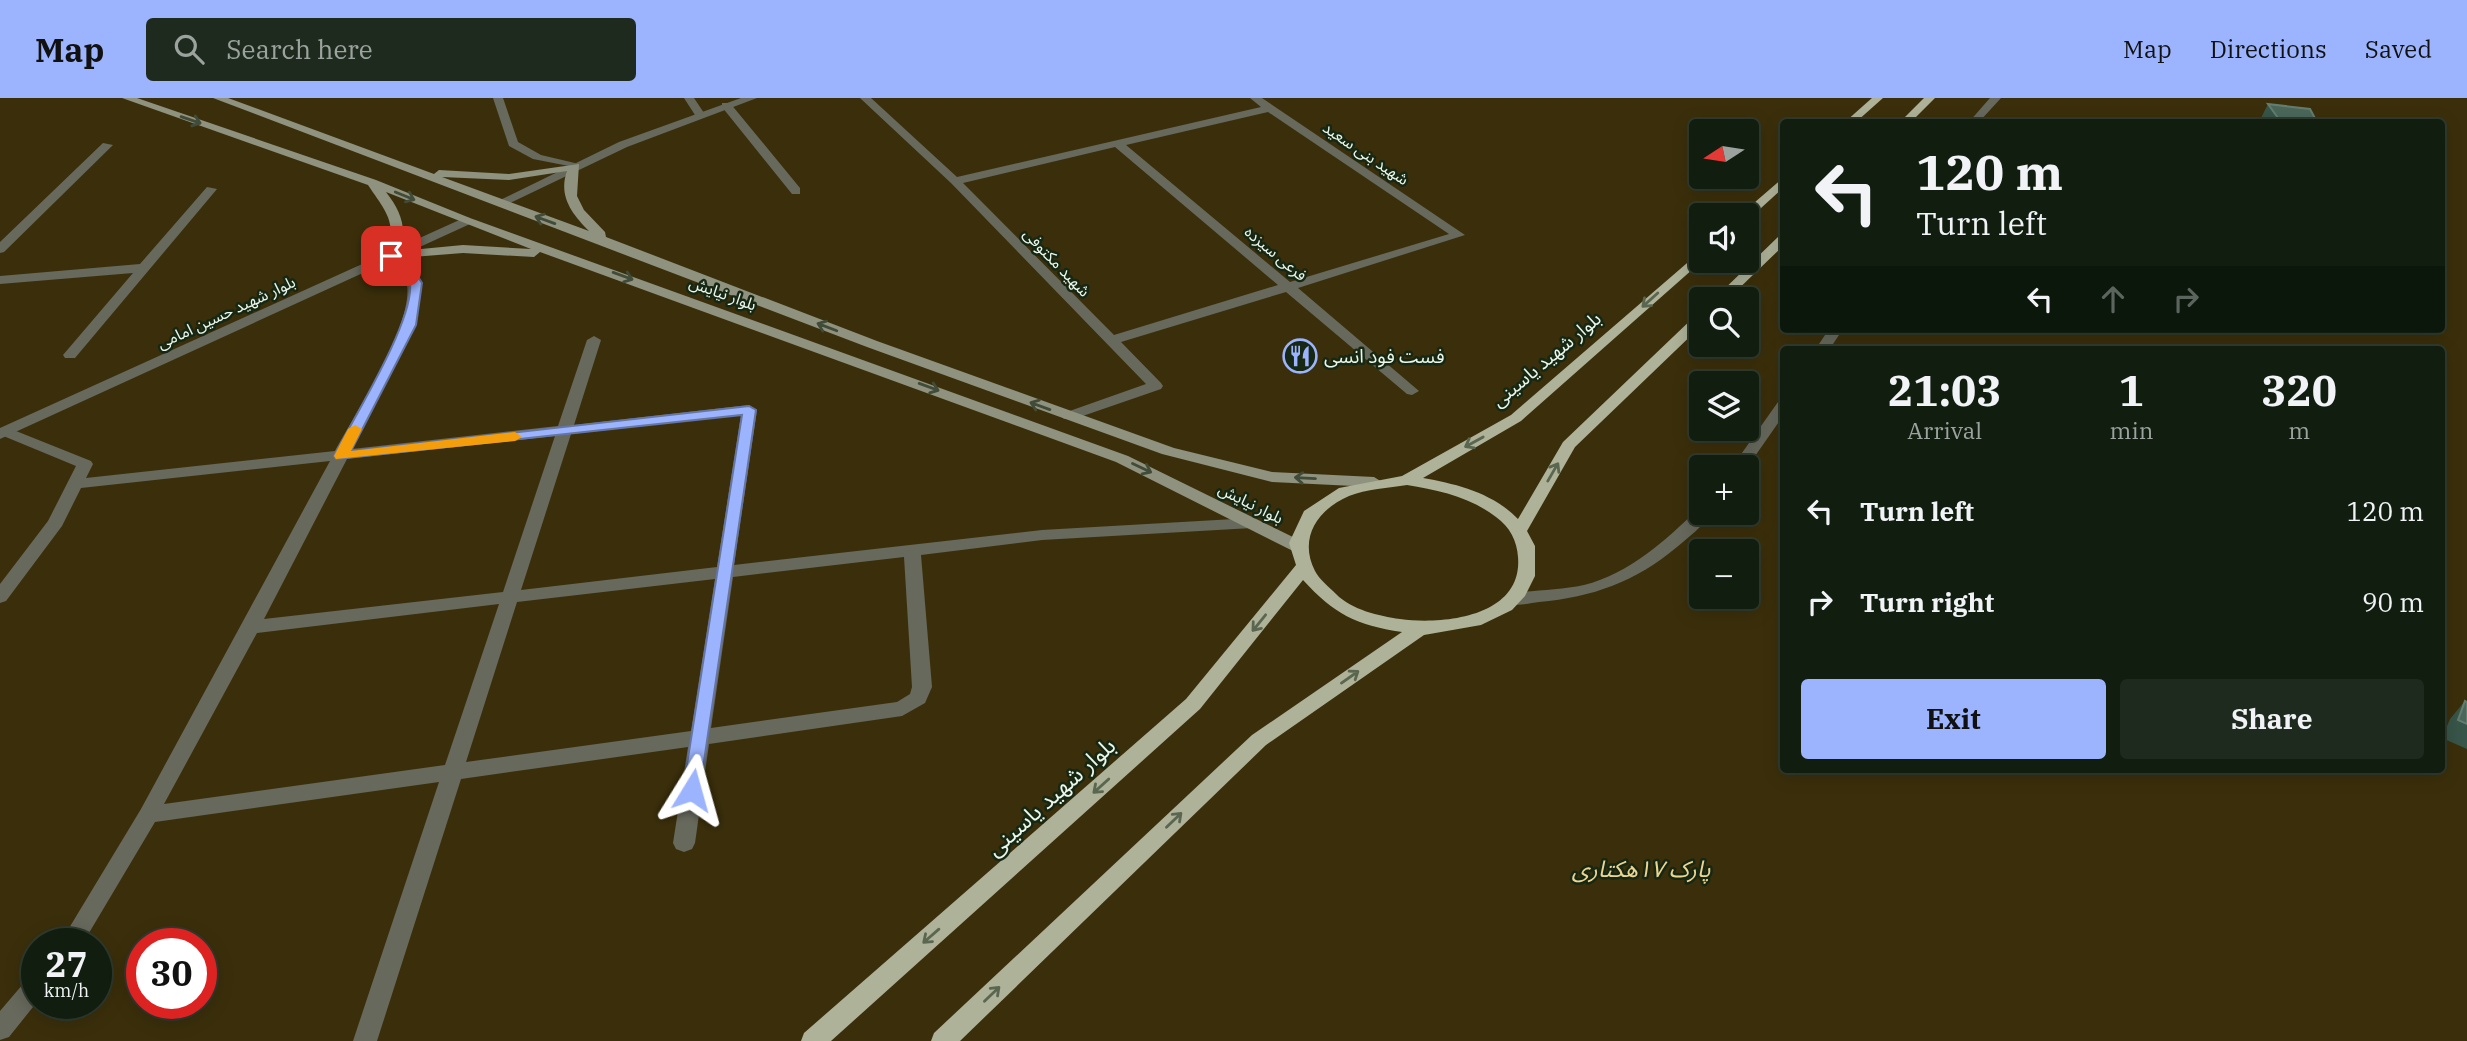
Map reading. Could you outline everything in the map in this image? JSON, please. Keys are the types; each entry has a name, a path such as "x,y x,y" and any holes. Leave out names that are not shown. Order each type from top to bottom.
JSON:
{"main road":[{"name":"بلوار نیایش","path":"127,98 372,182 467,221 852,358 1122,458 1297,546"},
{"name":"بلوار نیایش","path":"218,98 608,242 872,344 1168,451 1272,477 1374,482"},
{"path":"1854,119 1878,98"},
{"path":"1908,119 1930,98"},
{"path":"405,168 447,175 496,177 537,174 575,166"},
{"path":"575,166 568,180 575,208 608,242"},
{"path":"372,182 387,200 398,225 399,240 391,256"},
{"path":"1759,203 1780,185"},
{"path":"1733,287 1780,242"},
{"path":"391,256 436,249 494,247 578,259"},
{"name":"بلوار شهید یاسینی","path":"1407,480 1516,418 1689,266"},
{"path":"1519,531 1569,445 1689,330"},
{"path":"852,358 865,353 872,344"},
{"path":"906,378 912,370 926,364"},
{"path":"1407,480 1441,484 1473,494 1500,511 1519,531 1529,554 1527,578 1513,599 1489,617 1457,627 1418,630 1380,624 1345,611 1318,592 1302,569 1297,546 1303,523 1319,504 1343,490 1374,482 1407,480"},
{"name":"بلوار شهید یاسینی","path":"813,1041 1193,704 1302,569"},
{"path":"943,1041 1259,740 1418,630"}],"street":[{"path":"498,98 513,144 537,157 575,166"},
{"path":"688,98 699,113"},
{"path":"500,204 575,166 699,113 752,98"},
{"name":"شهید مکتوفی","path":"865,98 955,181 1156,386 1069,416"},
{"name":"شهید بنی سعید","path":"1255,98 1459,235 1288,286"},
{"path":"1977,119 1996,98"},
{"path":"726,105 796,191"},
{"path":"955,181 1270,108"},
{"name":"فرعی سیزده","path":"1117,144 1412,391"},
{"path":"0,250 107,145"},
{"path":"70,355 211,189"},
{"name":"بلوار شهید حسین امامی","path":"3,433 467,221"},
{"path":"80,928 148,815 409,325 416,283 407,267 391,256"},
{"path":"0,280 143,268"},
{"path":"1109,341 1288,286"},
{"path":"365,1041 594,340"},
{"path":"1748,455 1780,409"},
{"path":"76,484 749,410 684,843"},
{"path":"0,597 56,522 85,464 3,433"},
{"path":"251,626 1042,535 1252,523"},
{"path":"1513,599 1584,590 1622,578 1691,525"},
{"path":"148,815 902,709 918,698 922,687 912,550"},
{"path":"0,1029 21,1003"}],"green space":[{"name":"پارک ۱۷هکتاری","path":"0,98 2467,98 2467,1041 0,1041"}],"building":[{"path":"2268,104 2310,109 2315,119 2279,119"},
{"path":"2465,701 2467,702 2467,724 2458,720"}],"slow traffic":[{"path":"355,429 341,456 515,437"}],"place":[{"name":"فست فود انسی","path":"1300,356"}],"route":[{"path":"391,256 407,267 416,283 409,325 341,456 749,410 692,790"}]}
